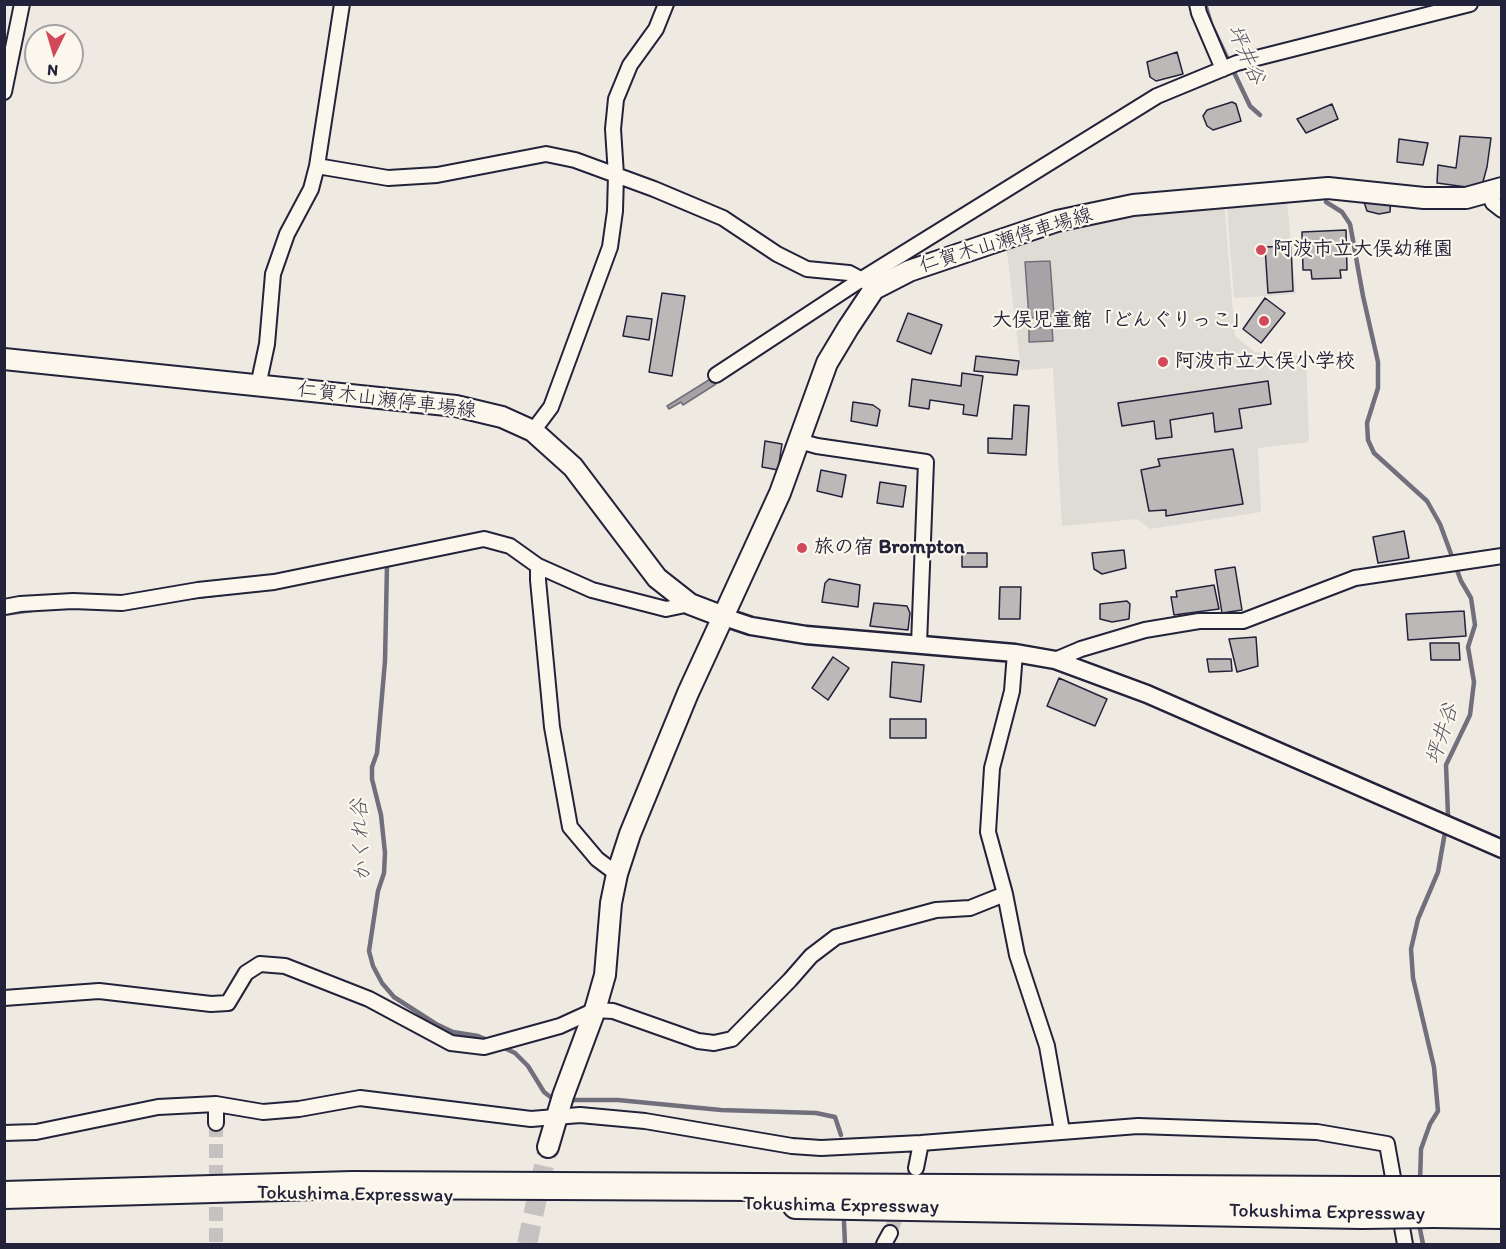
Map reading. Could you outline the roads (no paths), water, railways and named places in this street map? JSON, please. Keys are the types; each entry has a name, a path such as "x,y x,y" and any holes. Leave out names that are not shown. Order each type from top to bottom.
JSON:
{"highway":[{"name":"Tokushima Expressway","path":"4,1195 352,1185 1359,1190 1502,1215"},
{"name":"Tokushima Expressway","path":"180,1191 1362,1215 1502,1190"}],"main road":[{"name":"仁賀木山瀬停車場線","path":"548,1147 605,975 611,903 617,874 630,834 688,693 780,493 827,363 848,328 868,284 1058,221 1133,205 1328,188 1445,199 1466,198 1495,190"},
{"name":"仁賀木山瀬停車場線","path":"4,359 456,406 502,417 533,431 573,467 657,578 690,604 724,617"}],"street":[{"path":"4,92 22,4"},
{"path":"258,386 267,344 273,274 287,234 311,189 317,166 342,4"},
{"path":"533,431 551,407 609,248 615,212 616,175 613,129 616,99 630,65 656,29 666,4"},
{"path":"1197,4 1198,13 1230,66"},
{"path":"716,375 868,284 1157,96 1230,66 1438,8 1470,4"},
{"path":"317,166 388,178 437,175 546,154 574,160 616,175 723,218 777,254 807,269 849,273 868,284"},
{"path":"1495,190 1493,203 1502,210"},
{"path":"799,441 926,462 919,644"},
{"path":"4,608 20,604 73,601 122,603 198,590 274,582 484,539 510,546 538,566 592,590 666,609 690,604"},
{"path":"1055,660 1081,649 1145,630 1198,621 1243,621 1355,578 1502,556"},
{"path":"538,566 552,727 570,827 597,859 617,874"},
{"path":"724,617 751,626 806,635 1016,653 1055,660 1147,694 1502,849"},
{"path":"1016,653 1012,690 992,768 988,832 1005,894 1017,955 1047,1046 1062,1131"},
{"path":"4,998 99,991 212,1004 228,1003 246,973 260,964 285,966 369,999 451,1043 484,1047 560,1026 595,1010 614,1011 698,1041 714,1043 732,1039 790,980 810,956 836,937 936,910 970,908 1005,894"},
{"path":"4,1133 36,1132 158,1107 216,1104 263,1112 299,1109 360,1098 531,1119 560,1106 580,1115 645,1120 792,1146 821,1148 921,1143 1138,1126 1317,1132 1387,1144 1406,1245"},
{"path":"216,1104 216,1123"},
{"path":"916,1168 921,1143"}],"waterway":[{"name":"坪井谷","path":"1205,4 1211,24 1250,106 1260,115"},
{"name":"坪井谷","path":"1326,202 1342,212 1350,224 1378,362 1378,388 1367,423 1368,440 1374,453 1427,501 1440,524 1461,581 1471,598 1475,625 1468,647 1474,682 1470,715 1446,765 1448,815 1438,872 1418,919 1411,949 1413,978 1434,1067 1438,1111 1430,1124 1421,1149 1420,1182"},
{"name":"かくれ谷","path":"381,566 387,565 385,661 377,753 372,767 372,779 381,815 385,853 384,873 378,891 369,951 373,966 382,983 394,997 453,1032 478,1036 490,1041"},
{"name":"かくれ谷","path":"180,599 255,590"},
{"name":"かくれ谷","path":"4,614 32,610"},
{"name":"かくれ谷","path":"500,1046 515,1053 528,1066 544,1092 553,1099 558,1099"},
{"name":"かくれ谷","path":"566,1100 618,1100 721,1110 816,1113 835,1117 841,1135"},
{"name":"かくれ谷","path":"844,1222 845,1244"},
{"name":"坪井谷","path":"1419,1224 1423,1244"}],"tunnel":[{"path":"216,1123 216,1244"},
{"path":"527,1244 548,1147"},
{"path":"890,1233 902,1203"}],"place":[{"name":"阿波市立大俣幼稚園","path":"1261,250"},
{"name":"大俣児童館「どんぐりっこ」","path":"1264,321"},
{"name":"阿波市立大俣小学校","path":"1163,362"},
{"name":"旅の宿 Brompton","path":"802,548"}]}
